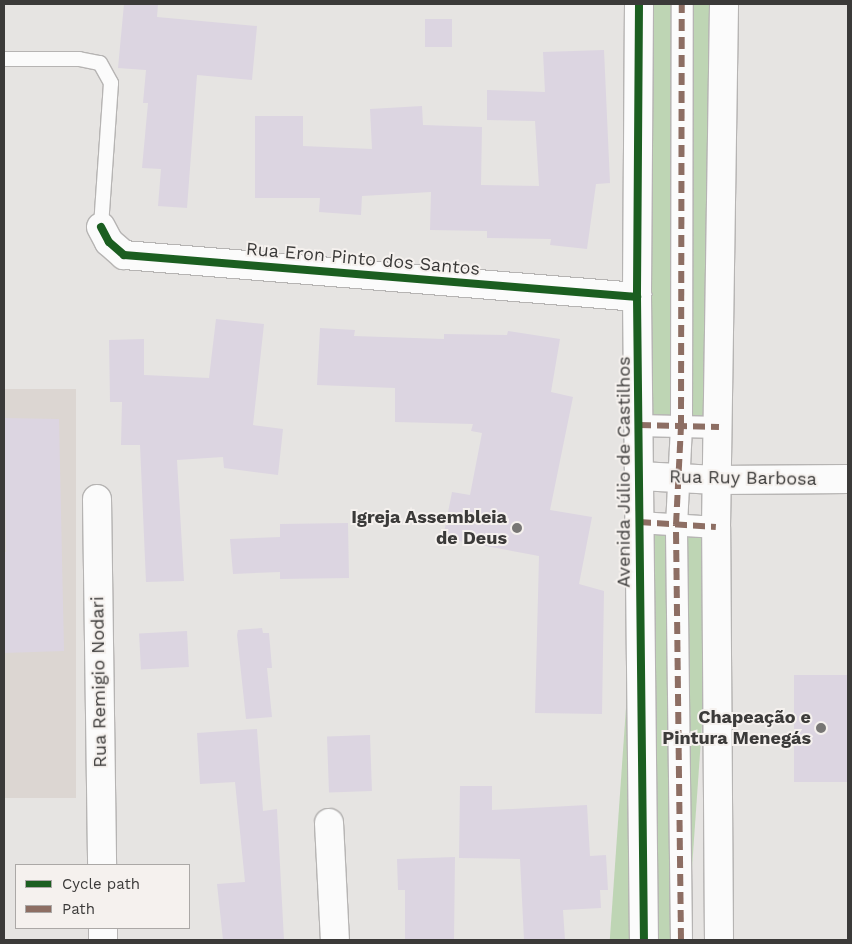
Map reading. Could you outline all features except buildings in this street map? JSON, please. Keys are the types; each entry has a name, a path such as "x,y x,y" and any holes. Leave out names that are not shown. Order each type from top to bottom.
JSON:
{"main road":[{"name":"Avenida Júlio de Castilhos","path":"639,4 637,296 640,425 638,476 644,940"},
{"path":"720,940 716,527 724,4"},
{"name":"Rua Eron Pinto dos Santos","path":"101,226 109,242 124,255 637,296"},
{"name":"Rua Ruy Barbosa","path":"638,476 717,480 848,479"},
{"name":"Rua Remigio Nodari","path":"97,499 102,864"},
{"path":"329,823 335,940"}],"street":[{"path":"681,940 676,525 681,427 682,4"},
{"path":"640,425 719,428"},
{"path":"639,522 716,527"}],"lane":[{"name":"Rua Eron Pinto dos Santos","path":"4,59 79,58 100,63 111,83 101,226"}],"shaded area":[{"path":"4,389 76,389 76,798 4,798"}],"green space":[{"path":"639,4 724,4 724,425 639,425"},
{"path":"639,522 716,527 687,940 610,939"}],"marked path":[{"path":"681,940 676,525 681,427 682,4"},
{"path":"639,425 719,427"},
{"path":"639,522 716,527"}],"cycle path":[{"path":"639,4 637,297 644,940"},
{"path":"101,227 109,242 124,255 637,297"}],"place":[{"name":"Igreja Assembleia de Deus","path":"517,528"},
{"name":"Chapeação e Pintura Menegás","path":"821,728"}]}
